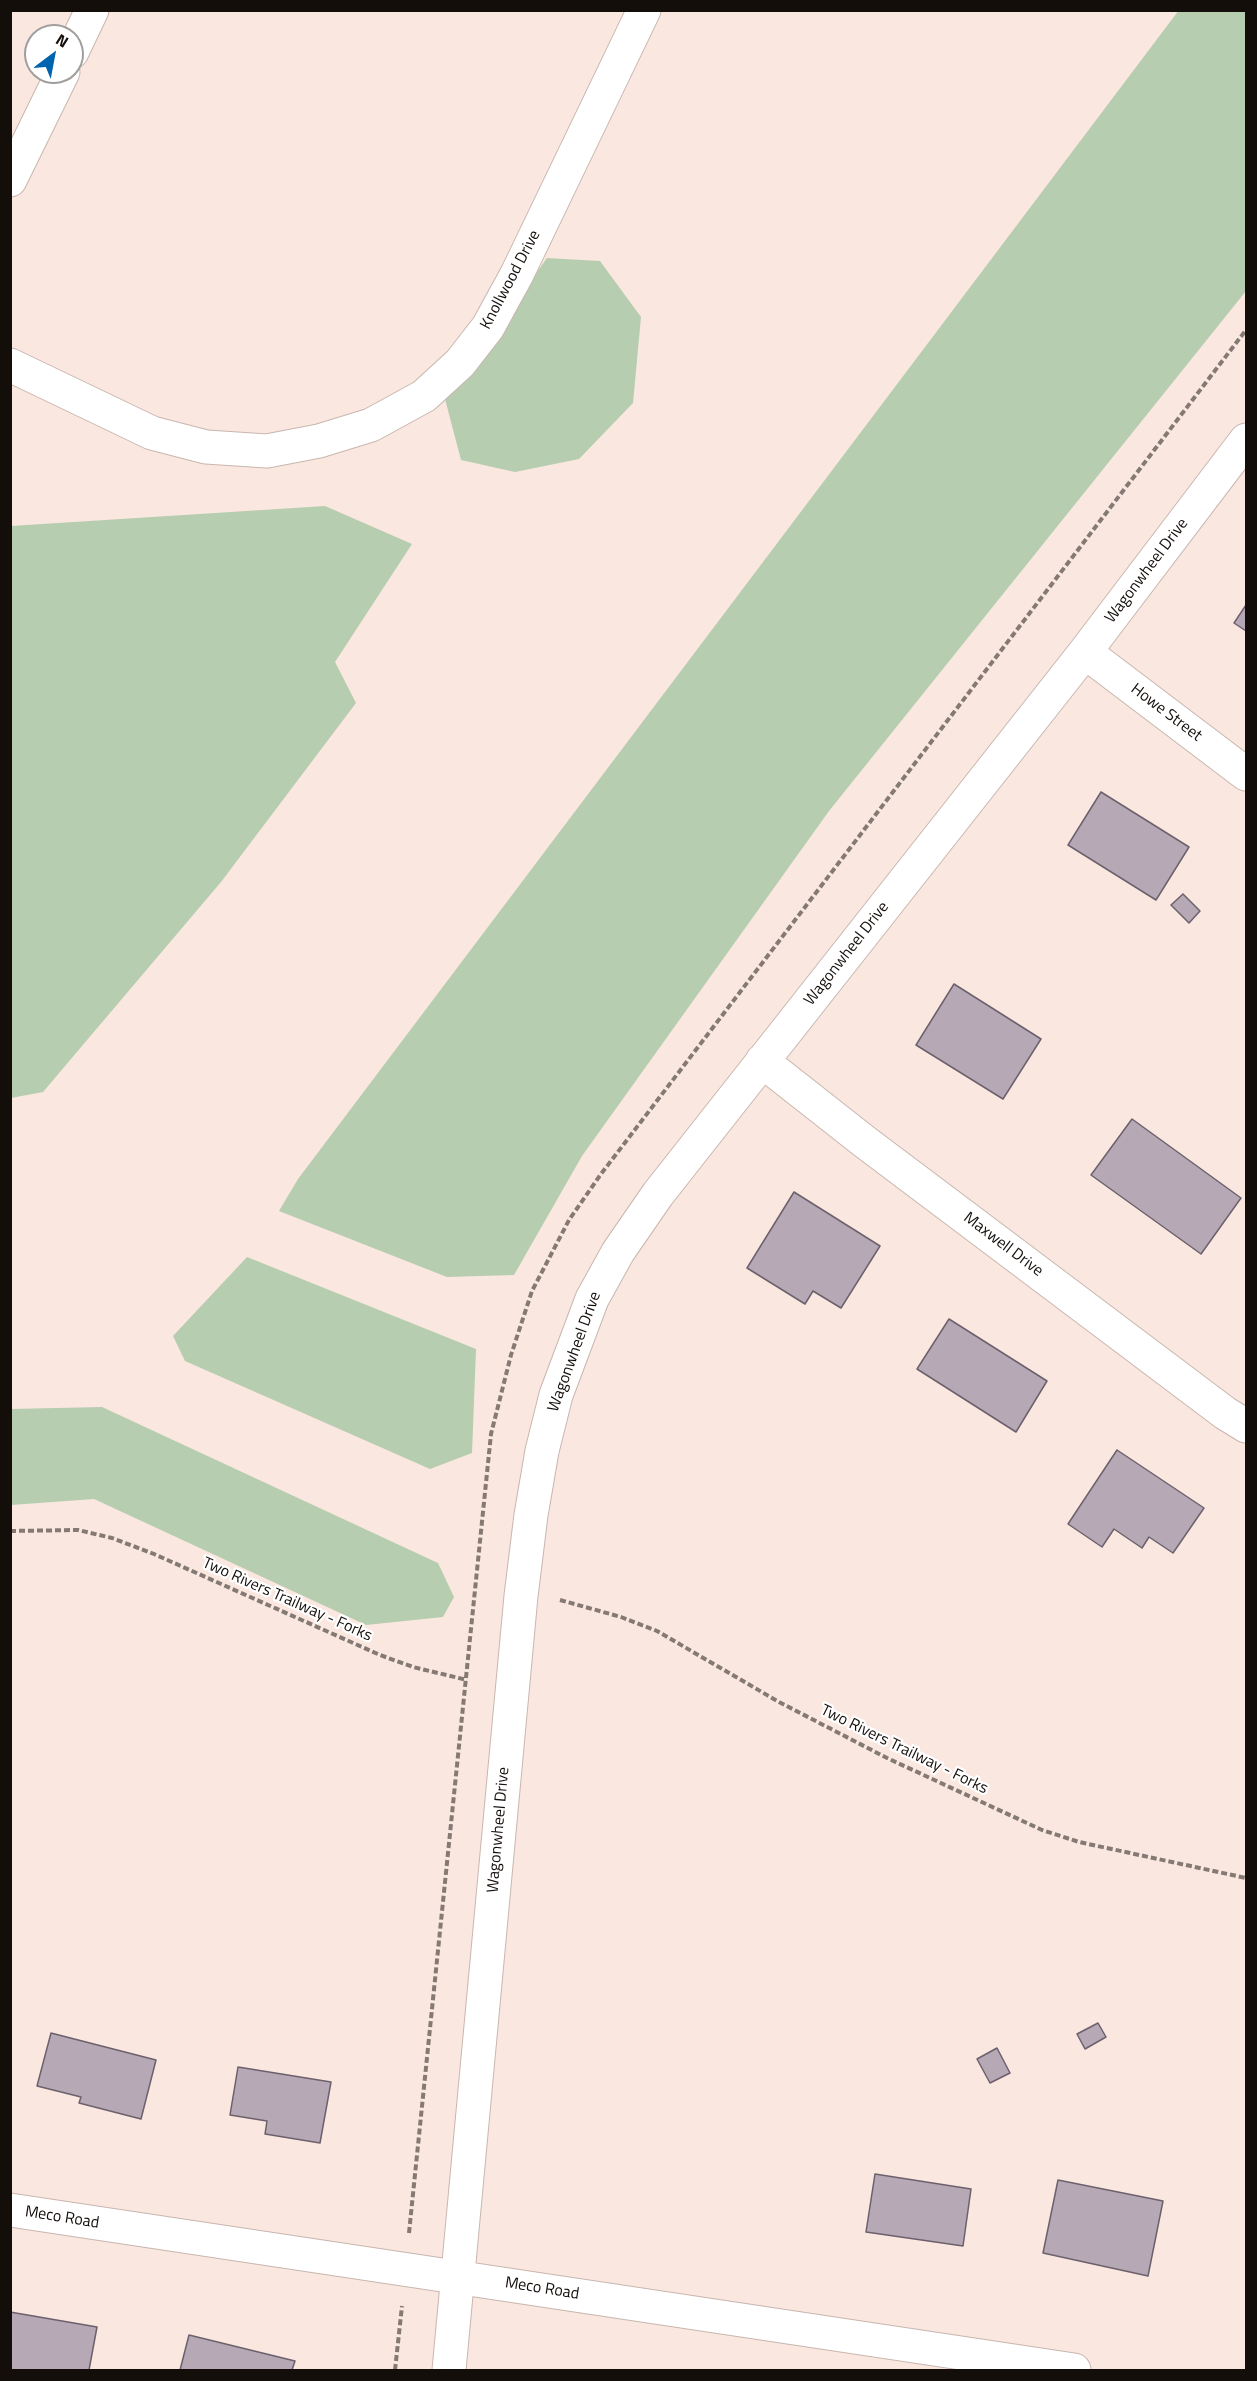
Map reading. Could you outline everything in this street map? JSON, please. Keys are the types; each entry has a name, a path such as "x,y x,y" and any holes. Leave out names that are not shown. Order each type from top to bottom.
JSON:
{"street":[{"path":"84,27 92,10"},
{"name":"Knollwood Drive","path":"10,365 152,433 206,447 267,451 319,441 372,425 416,401 460,363 488,327 517,274 644,10"},
{"path":"10,180 57,84"},
{"name":"Wagonwheel Drive","path":"449,2370 520,1596 542,1451 556,1395 592,1299 618,1252 658,1194 1085,652 1246,440"},
{"name":"Howe Street","path":"1085,652 1246,774"},
{"name":"Maxwell Drive","path":"762,1061 865,1142 1225,1413 1246,1426"},
{"name":"Meco Road","path":"10,2210 1074,2370"}],"path":[{"path":"413,2199 491,1434 521,1318 532,1291 569,1220 1246,330"},
{"name":"Two Rivers Trailway - Forks","path":"10,1531 78,1530 112,1538 154,1554 380,1655 413,1667 467,1680"},
{"name":"Two Rivers Trailway - Forks","path":"568,1601 657,1631 778,1702 877,1753 1042,1830 1079,1842 1246,1878"},
{"path":"395,2370 399,2333"}],"green space":[{"path":"1179,10 1246,11 1246,291 829,811 582,1156 514,1275 447,1277 279,1211 298,1179"},
{"path":"547,258 600,261 641,317 633,403 579,459 515,472 461,460 445,399"},
{"path":"325,506 412,544 335,662 356,703 221,882 43,1092 11,1098 11,526"},
{"path":"247,1257 476,1349 472,1453 430,1469 185,1361 173,1336"},
{"path":"102,1407 438,1563 454,1597 443,1617 366,1625 94,1499 11,1505 11,1409"}],"building":[{"path":"1246,605 1246,631 1234,623"},
{"path":"1101,792 1189,847 1156,900 1068,845"},
{"path":"1183,894 1200,911 1189,923 1171,905"},
{"path":"954,984 1041,1039 1003,1099 916,1045"},
{"path":"1132,1119 1241,1198 1201,1254 1091,1175"},
{"path":"794,1192 880,1246 841,1308 813,1291 805,1304 747,1268"},
{"path":"949,1319 1047,1381 1016,1432 917,1369"},
{"path":"1117,1450 1204,1508 1173,1553 1149,1537 1142,1548 1114,1529 1102,1547 1068,1524"},
{"path":"1098,2023 1106,2037 1085,2049 1077,2034"},
{"path":"51,2033 156,2060 141,2119 79,2103 81,2097 37,2086"},
{"path":"997,2048 1010,2073 990,2083 977,2059"},
{"path":"238,2067 331,2082 320,2143 265,2134 267,2121 230,2115"},
{"path":"875,2174 971,2189 963,2246 866,2232"},
{"path":"1058,2180 1163,2201 1148,2276 1043,2253"},
{"path":"10,2312 97,2327 89,2370 10,2370"},
{"path":"189,2335 295,2361 292,2370 180,2370"}]}
